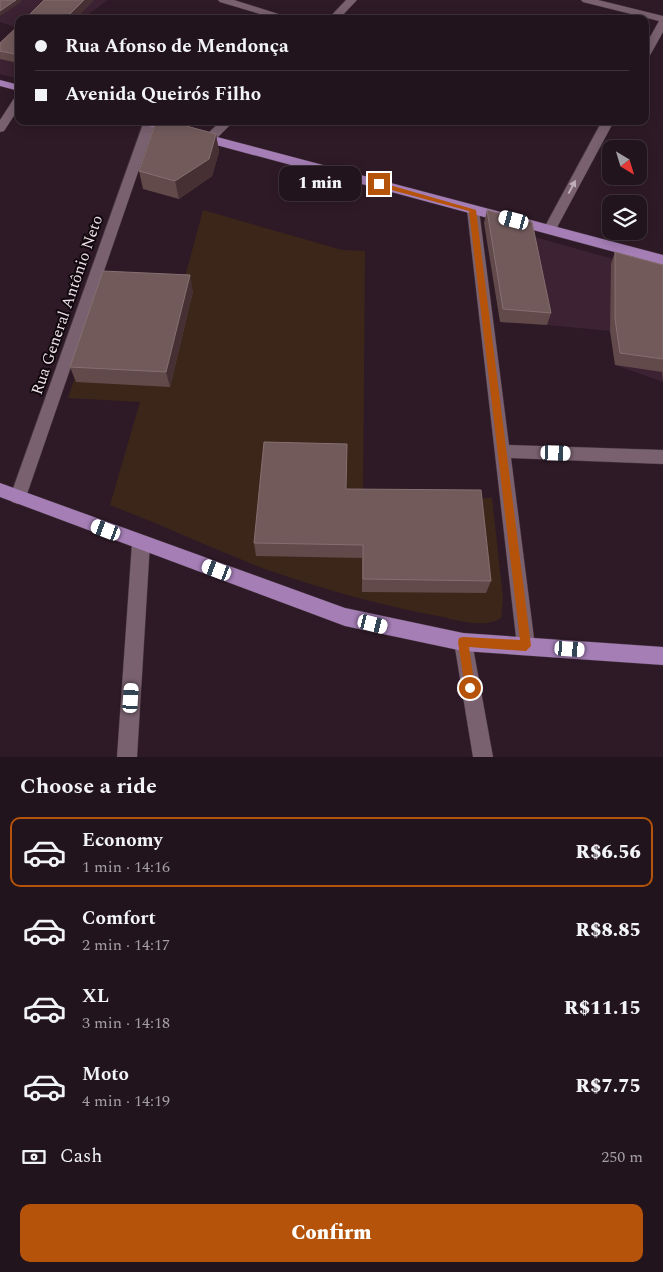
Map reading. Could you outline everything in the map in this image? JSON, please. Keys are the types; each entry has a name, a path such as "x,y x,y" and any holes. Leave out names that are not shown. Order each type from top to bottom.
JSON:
{"main road":[{"path":"0,83 15,87"},
{"path":"157,125 663,260"},
{"path":"0,490 345,617 425,636 463,642 663,656"}],"street":[{"path":"223,0 275,15"},
{"path":"337,15 352,0"},
{"path":"586,0 641,15"},
{"path":"649,17 663,21 649,47"},
{"path":"0,129 15,105"},
{"name":"Rua General Antônio Neto","path":"18,497 145,125"},
{"path":"210,139 224,125"},
{"path":"549,230 606,125"},
{"path":"472,210 526,646"},
{"path":"502,451 663,458"},
{"path":"127,757 142,543"},
{"path":"463,642 483,757"}],"shaded area":[{"path":"0,0 108,0 87,15 15,15 15,27 0,22"},
{"path":"15,30 15,78 0,74 0,42"},
{"path":"203,210 342,250 365,251 363,498 492,498 503,598 501,618 487,623 462,621 372,602 329,590 265,569 110,505 140,402 68,398 110,274 185,277"},
{"path":"528,235 663,271 663,382 615,365 610,331 547,325"}],"building":[{"path":"0,0 16,0 0,11"},
{"path":"44,0 84,0 69,15 29,15"},
{"path":"15,29 15,54 0,51 0,43"},
{"path":"155,125 183,125 216,134 209,159 175,181 139,171"},
{"path":"487,210 532,222 551,313 503,309"},
{"path":"615,252 663,265 663,359 620,353 615,319"},
{"path":"103,271 190,275 166,372 70,367"},
{"path":"264,442 347,444 346,489 481,490 491,581 363,579 363,545 254,543"}],"route":[{"path":"379,184 472,210 526,646 463,642 470,688"}]}
